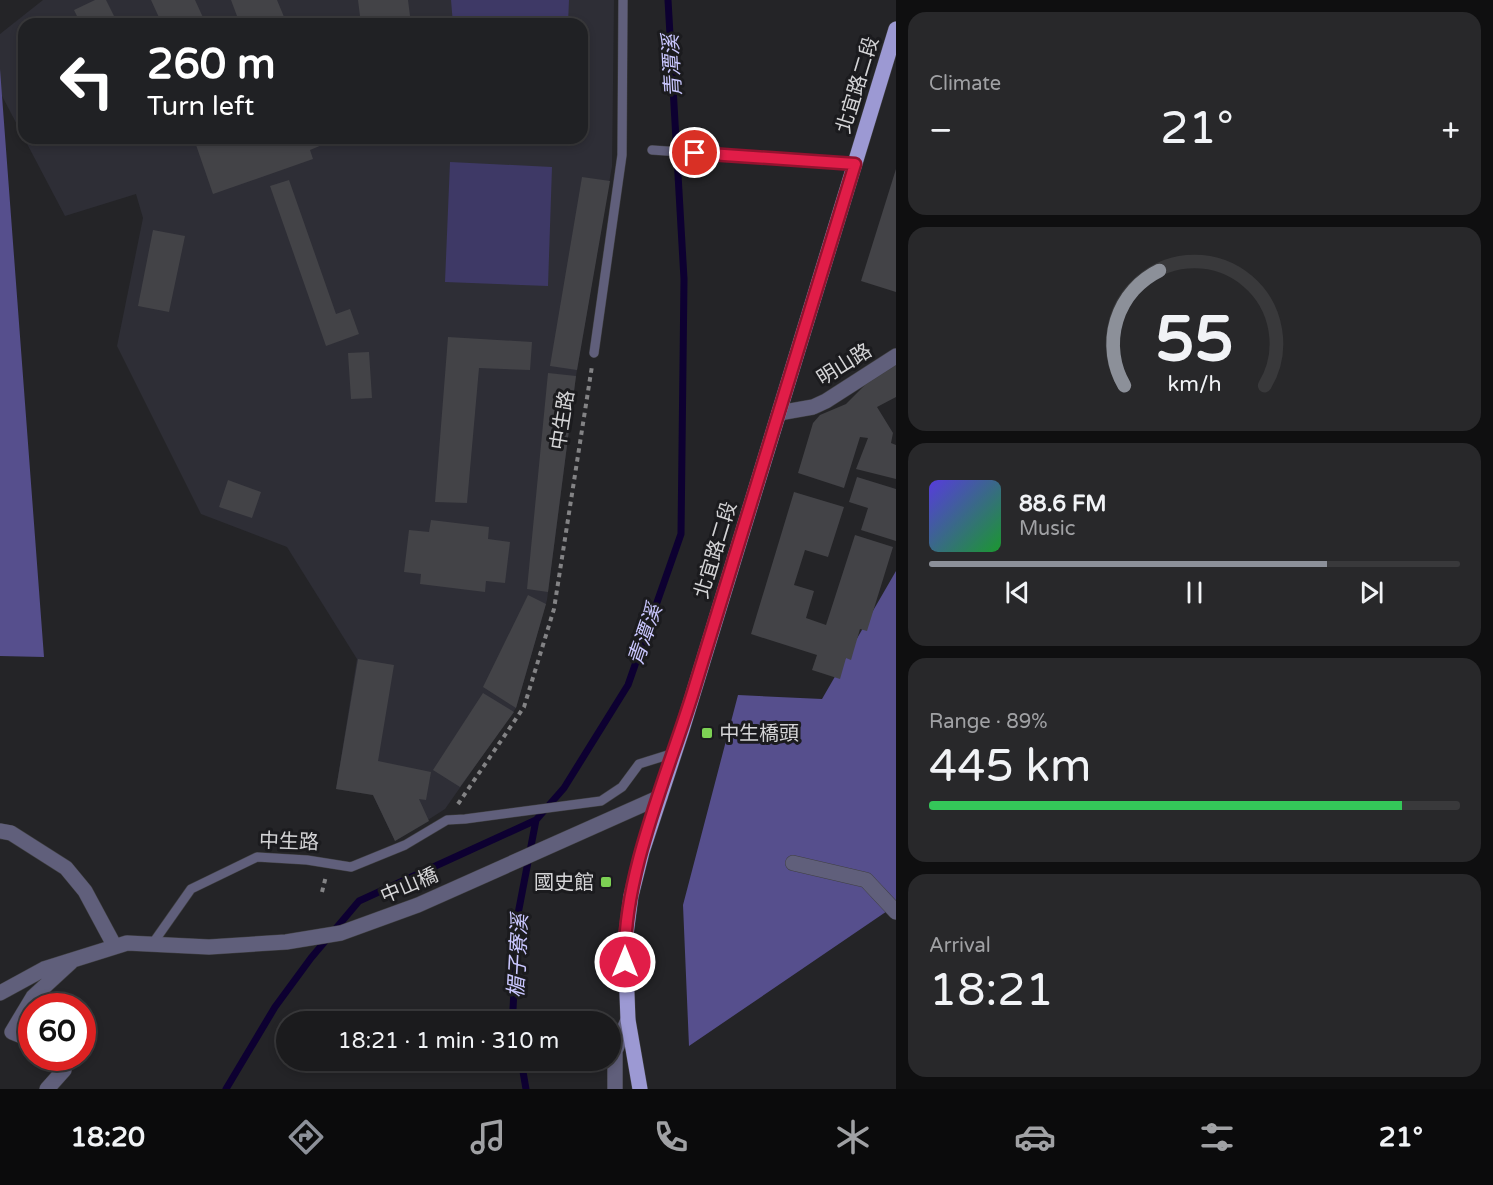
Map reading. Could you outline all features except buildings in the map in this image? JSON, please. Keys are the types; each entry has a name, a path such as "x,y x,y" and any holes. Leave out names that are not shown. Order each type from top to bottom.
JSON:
{"main road":[{"name":"北宜路二段","path":"640,1089 628,1020 626,920 642,852 896,29"}],"street":[{"name":"明山路","path":"779,413 813,407 826,401 896,356"},
{"name":"中山橋","path":"153,943 209,947 311,940 369,924 418,905 660,797"},
{"path":"0,831 11,832 66,868 85,891 114,945"},
{"path":"793,863 866,880 896,912"},
{"path":"0,993 44,969 78,956 114,945 153,943"},
{"path":"37,993 78,956"},
{"path":"615,1089 615,1051 628,1020"},
{"path":"18,1022 12,1032 18,1034"},
{"path":"47,1089 63,1071"}],"lane":[{"path":"594,353 622,155 623,0"},
{"path":"652,150 855,164"},
{"path":"447,819 465,819 601,801 622,787 639,764 674,753"},
{"name":"中生路","path":"153,943 191,889 257,857 307,860 351,867 405,845 447,819"}],"path":[{"name":"中生路","path":"447,819 524,707 554,609 594,353"}],"shaded area":[{"path":"43,0 614,0 612,166 576,376 547,600 516,708 445,809 395,841 373,795 336,789 357,659 287,547 201,514 117,346 143,218 136,194 65,216 27,144 588,144 588,18 20,18"},
{"path":"451,0 569,0 568,18 452,18"},
{"path":"18,20 18,126 0,92 0,34"},
{"path":"0,69 44,657 0,656"},
{"path":"450,162 552,167 548,286 445,282"},
{"path":"896,571 896,905 689,1046 683,905 738,695 822,699"}],"waterway":[{"name":"青潭溪","path":"226,1089 275,1007 311,958 359,901 536,820 564,788 628,685 681,534 684,279 668,0"},
{"name":"楣子寮溪","path":"513,1011 518,914 536,820"},
{"name":"楣子寮溪","path":"523,1071 526,1089"}],"place":[{"name":"中生橋頭","path":"707,733"},
{"name":"國史館","path":"606,882"}],"route":[{"path":"625,962 626,920 642,852 682,730 855,164 695,153"}]}
